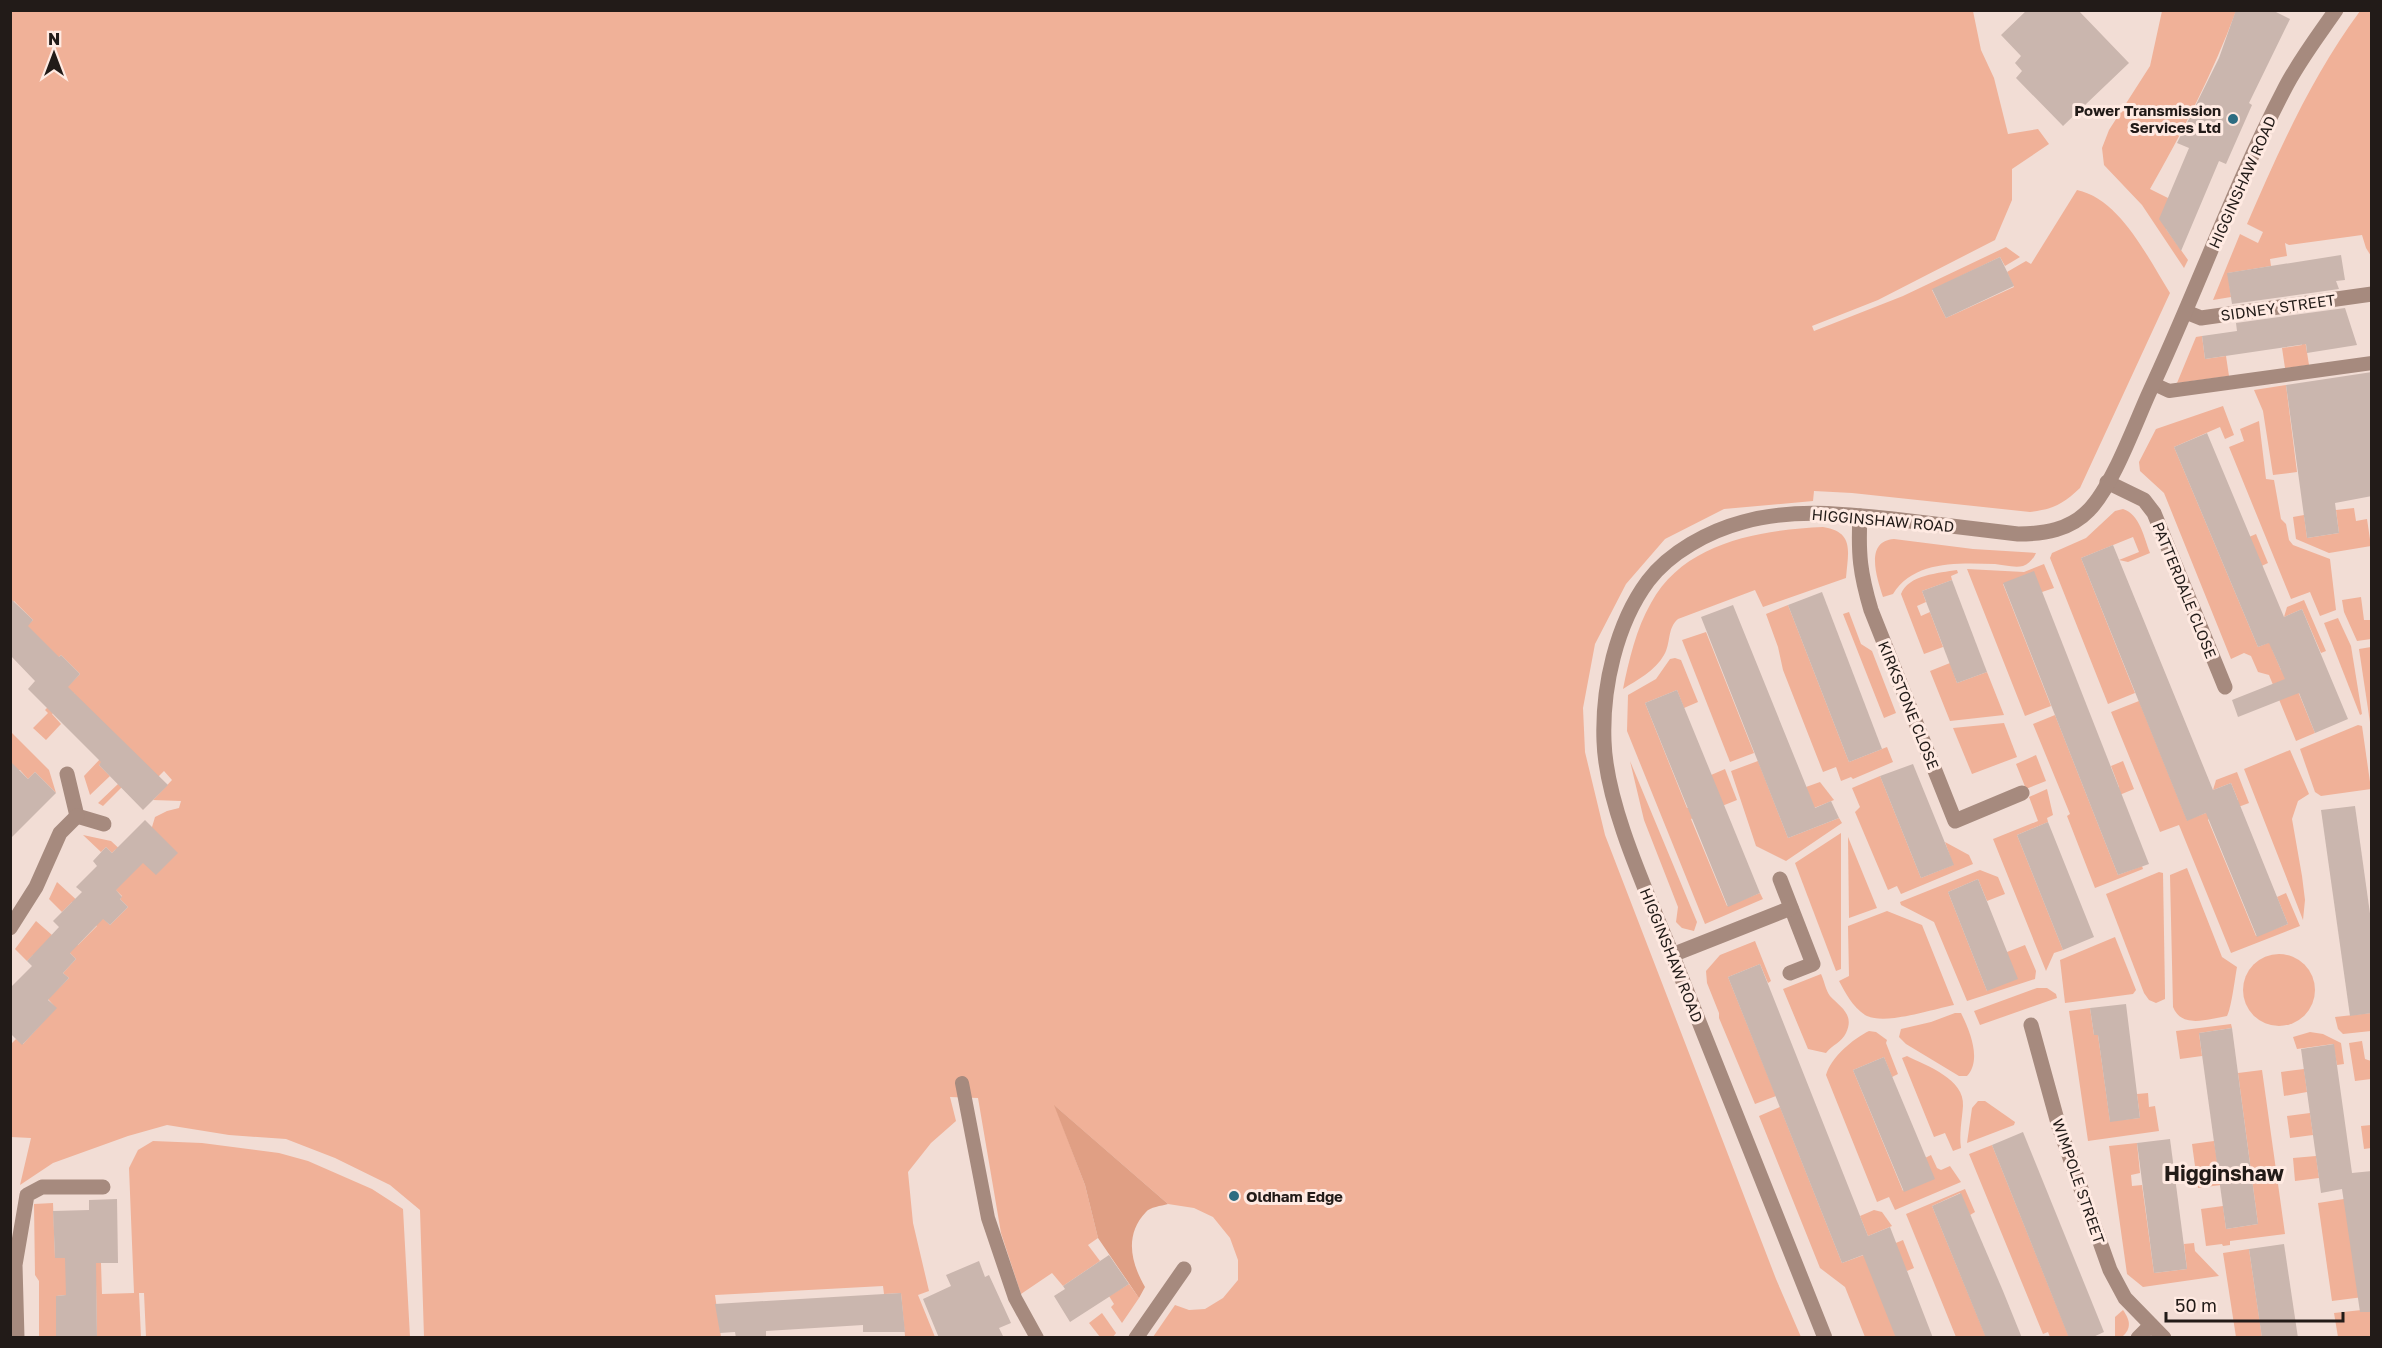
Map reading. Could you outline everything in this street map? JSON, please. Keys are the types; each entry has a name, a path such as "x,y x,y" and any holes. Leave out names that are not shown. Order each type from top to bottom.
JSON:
{"street":[{"name":"HIGGINSHAW ROAD","path":"1825,1338 1672,955 1617,807 1604,744 1606,699 1622,632 1649,579 1666,563 1688,546 1716,531 1744,521 1777,515 1824,513 2042,534 2073,522 2088,511 2108,482 2154,384 2252,156 2284,89 2336,10"},
{"name":"SIDNEY STREET","path":"2186,312 2201,318 2372,294"},
{"name":"PATTERDALE CLOSE","path":"2108,482 2144,500 2154,513 2225,687"},
{"name":"KIRKSTONE CLOSE","path":"1860,516 1858,551 1861,581 1870,610 1955,821 2022,794"},
{"path":"67,774 77,816"},
{"path":"77,816 104,824"},
{"path":"10,928 39,882 60,833 77,816"},
{"path":"1780,879 1813,964 1790,973"},
{"path":"1672,955 1791,908"},
{"name":"WIMPOLE STREET","path":"2031,1025 2060,1127 2110,1270 2125,1298 2164,1338"},
{"path":"17,1338 13,1265 27,1195 42,1187 103,1187"},
{"path":"1136,1338 1184,1269"},
{"path":"2138,1338 2151,1324"}],"lane":[{"path":"2154,384 2169,391 2372,363"},
{"path":"962,1083 988,1218 1015,1298 1037,1338"}],"shaded area":[{"path":"11,11 1973,11 1981,50 1994,78 2008,134 2038,129 2049,144 2012,169 2012,200 1995,240 1878,300 1812,326 1814,331 1903,296 2006,247 2020,257 2005,266 2000,257 1932,290 1946,318 2014,287 2007,272 2026,261 2031,264 2077,190 2107,205 2120,217 2142,247 2170,293 2080,488 2058,505 2030,512 1814,491 1813,501 1724,509 1665,539 1626,584 1595,644 1583,708 1585,752 1605,835 1776,1279 1801,1337 1153,1337 1175,1305 1189,1310 1205,1309 1223,1298 1238,1280 1238,1260 1230,1238 1213,1217 1194,1208 1168,1204 1055,1106 1085,1185 1098,1238 1088,1245 1100,1261 1063,1286 1052,1273 1021,1294 1001,1233 978,1098 950,1097 956,1121 931,1143 908,1172 913,1223 929,1291 918,1295 935,1337 905,1336 901,1293 884,1294 883,1286 715,1295 721,1337 424,1337 420,1210 390,1185 335,1158 286,1139 229,1135 167,1125 128,1136 53,1163 20,1185 31,1138 11,1137 11,1044 16,1039 23,1044 56,1008 48,999 69,978 63,973 76,959 63,946 78,945 97,926 72,902 62,912 49,899 57,882 81,904 84,901 110,925 128,907 120,899 122,896 101,876 116,849 112,853 106,847 101,852 83,835 111,841 125,854 152,827 155,817 179,808 181,801 153,800 172,780 164,771 156,779 129,780 103,806 98,803 118,784 122,742 99,765 110,776 90,795 84,776 102,757 74,693 52,714 61,724 46,740 33,728 48,713 45,710 80,674 61,655 37,679 15,638 33,620 14,601 11,604"},
{"path":"2162,11 2236,11 2197,102 2150,189 2168,198 2166,229 2188,260 2184,268 2142,205 2104,165 2102,148 2109,130 2150,66"},
{"path":"2360,11 2371,11 2371,256 2362,235 2289,245 2285,243 2287,256 2270,259 2271,266 2228,273 2231,297 2213,300 2240,234 2258,243 2263,232 2247,224 2259,196 2312,87"},
{"path":"2302,321 2309,365 2285,368 2282,348 2302,345 2298,322"},
{"path":"2202,336 2205,359 2226,356 2229,376 2177,383 2196,337"},
{"path":"2286,385 2297,472 2273,475 2263,411 2254,390"},
{"path":"2223,406 2234,435 2225,439 2220,427 2174,447 2258,647 2288,635 2272,649 2281,670 2288,667 2315,733 2296,741 2269,675 2258,672 2251,656 2244,653 2231,659 2164,493 2140,471 2139,462 2156,429"},
{"path":"2259,421 2266,479 2274,480 2281,519 2286,524 2289,540 2293,545 2330,559 2336,610 2320,616 2310,592 2291,599 2229,447 2244,441 2240,429"},
{"path":"2354,508 2356,521 2367,519 2371,546 2329,553 2296,539 2293,517 2304,515 2307,538 2339,533 2336,510"},
{"path":"2123,509 2134,516 2150,553 2128,562 2119,560 2139,552 2133,537 2081,558 2135,693 2108,704 2050,558 2052,553 2086,538 2115,511"},
{"path":"1823,527 1840,533 1845,538 1848,552 1846,578 1763,607 1755,590 1678,619 1672,627 1666,651 1660,661 1645,675 1623,689 1641,623 1665,582 1683,566 1703,553 1750,536"},
{"path":"2256,534 2268,563 2255,569 2249,537"},
{"path":"1894,539 1973,549 2036,553 2033,559 2020,567 1967,563 1925,569 1902,583 1893,594 1883,597 1876,571 1876,553 1885,541"},
{"path":"2044,564 2054,588 2042,592 2003,584 2051,706 2025,716 1967,569 2024,572"},
{"path":"1957,570 1958,573 1951,576 1952,580 1922,591 1926,602 1917,606 1921,616 1930,612 1943,647 1924,654 1901,594 1910,583 1917,579"},
{"path":"2361,597 2364,620 2371,620 2371,639 2357,641 2344,612 2342,600"},
{"path":"2304,600 2326,651 2321,653 2302,609 2284,617 2287,607"},
{"path":"1788,605 1849,762 1887,747 1893,762 1853,779 1851,777 1841,781 1836,767 1823,772 1783,670 1778,647 1766,614"},
{"path":"1849,612 1861,644 1872,651 1896,713 1884,718 1843,614"},
{"path":"2338,618 2351,646 2362,714 2360,715 2324,623"},
{"path":"1706,632 1754,753 1730,762 1682,640"},
{"path":"2372,647 2371,729 2359,649"},
{"path":"1670,659 1681,660 1698,702 1684,708 1677,690 1645,703 1687,808 1695,806 1699,815 1691,819 1727,906 1760,893 1763,899 1705,924 1627,731 1628,695 1656,679"},
{"path":"1950,663 1957,683 1987,672 2004,715 1950,721 1930,671"},
{"path":"2139,701 2187,820 2214,810 2208,820 2256,936 2288,924 2277,897 2286,893 2300,926 2231,953 2179,825 2160,832 2111,712"},
{"path":"2055,715 2118,875 2142,866 2143,869 2095,888 2067,816 2070,814 2033,724"},
{"path":"2004,723 2017,757 1972,774 1953,728"},
{"path":"2358,725 2362,726 2371,789 2321,796 2315,792 2300,749"},
{"path":"10,731 49,770 56,793 35,772 28,779 20,770 16,770 11,775"},
{"path":"2290,750 2309,794 2298,801 2292,819 2305,900 2303,920 2244,769"},
{"path":"2036,755 2046,781 2026,789 2016,764"},
{"path":"1630,761 1697,922 1694,931 1682,928 1676,922 1678,907 1644,820"},
{"path":"1758,761 1788,838 1839,818 1842,823 1786,861 1756,846 1731,771"},
{"path":"2123,761 2134,789 2117,796 2119,787 2111,766"},
{"path":"1725,769 1737,800 1717,808 1711,775"},
{"path":"2237,772 2249,803 2233,809 2238,800 2231,783 2213,790 2216,780"},
{"path":"1880,776 1921,878 1953,865 1945,842 1969,855 1973,864 1901,894 1897,886 1888,890 1855,812 1860,807 1852,788"},
{"path":"1820,782 1834,800 1814,808 1806,787"},
{"path":"2047,789 2053,815 2047,818 2048,822 2017,835 2063,950 2054,953 2046,971 1993,839 2038,821 2029,797"},
{"path":"1841,833 1841,969 1836,971 1795,863"},
{"path":"1848,837 1877,908 1849,918"},
{"path":"2187,868 2222,957 2237,967 2227,1016 2189,1020 2177,1014 2173,1007 2170,875"},
{"path":"1980,870 1998,877 2005,894 1987,901 1978,879 1948,892 1987,991 2007,952 2025,945 2036,971 2035,979 1967,1001 1934,922 1901,905 1900,902"},
{"path":"2159,872 2163,873 2165,999 2156,1003 2149,1000 2144,993 2106,894"},
{"path":"1887,911 1922,925 1954,1005 1909,1016 1884,1019 1865,1015 1856,1008 1839,981 1849,976 1848,926"},
{"path":"36,921 52,935 37,958 33,955 27,961 15,949"},
{"path":"2115,937 2136,990 2133,994 2065,1003 2060,960"},
{"path":"1755,941 1771,981 1768,983 1760,964 1728,977 1776,1096 1755,1104 1719,1018 1707,983 1706,971 1720,955"},
{"path":"2286,954 2305,964 2313,976 2315,990 2313,1004 2305,1016 2293,1024 2272,1026 2253,1016 2245,1004 2243,983 2253,964 2265,956"},
{"path":"1821,974 1829,994 1848,1016 1849,1021 1844,1036 1826,1053 1808,1049 1783,989"},
{"path":"2037,988 2047,988 2056,994 2057,998 1980,1025 1974,1011"},
{"path":"2090,1008 2094,1035 2098,1035 2110,1121 2140,1118 2137,1094 2148,1093 2149,1107 2155,1106 2159,1131 2088,1141 2069,1011"},
{"path":"1961,1013 1973,1045 1974,1062 1967,1076 1959,1076 1906,1044 1899,1037 1901,1029 1931,1022"},
{"path":"2371,1013 2371,1031 2343,1034 2338,1029 2335,1017"},
{"path":"2231,1024 2232,1028 2199,1033 2202,1056 2180,1059 2176,1031"},
{"path":"1869,1031 1876,1032 1887,1040 1886,1043 1898,1074 1892,1077 1884,1057 1853,1070 1903,1191 1925,1158 1931,1155 1937,1168 1941,1170 1950,1166 1961,1182 1895,1210 1889,1197 1877,1202 1826,1075 1843,1049"},
{"path":"2310,1032 2323,1034 2341,1043 2344,1064 2337,1065 2333,1044 2297,1049 2293,1037"},
{"path":"2362,1041 2365,1059 2371,1061 2371,1079 2355,1081 2349,1043"},
{"path":"1907,1056 1934,1069 1958,1088 1963,1106 1961,1148 1953,1151 1945,1133 1934,1137 1902,1058"},
{"path":"2304,1069 2307,1092 2284,1096 2281,1072"},
{"path":"2262,1070 2285,1234 2230,1241 2230,1245 2206,1246 2201,1209 2223,1206 2226,1229 2258,1224 2238,1073"},
{"path":"1978,1101 1985,1101 2015,1122 2014,1125 1967,1143 1972,1108"},
{"path":"1054,1105 1168,1204 1148,1210 1135,1230 1132,1240 1133,1259 1145,1287 1139,1298 1098,1238 1085,1185"},
{"path":"1780,1107 1842,1263 1872,1252 1896,1337 1865,1337 1845,1287 1820,1268 1759,1116"},
{"path":"2310,1113 2313,1135 2290,1138 2287,1116"},
{"path":"2371,1125 2371,1148 2364,1149 2361,1126"},
{"path":"153,1141 202,1143 279,1153 308,1161 372,1189 403,1209 410,1337 146,1337 144,1293 139,1293 141,1337 97,1337 96,1283 66,1284 66,1295 56,1296 56,1337 39,1337 39,1281 35,1275 34,1204 53,1203 55,1258 87,1257 88,1263 101,1263 102,1294 134,1293 129,1168 138,1150"},
{"path":"2214,1141 2221,1185 2198,1188 2192,1144"},
{"path":"2137,1143 2140,1173 2131,1175 2132,1186 2142,1185 2154,1273 2187,1269 2184,1244 2194,1243 2195,1251 2219,1276 2143,1287 2127,1274 2109,1146"},
{"path":"1992,1145 2069,1337 2050,1337 2048,1332 2043,1334 1969,1154"},
{"path":"2316,1156 2319,1178 2295,1181 2293,1158"},
{"path":"1965,1189 1975,1212 1970,1215 1960,1193 1932,1206 1986,1337 1956,1337 1906,1214"},
{"path":"2344,1199 2371,1296 2332,1301 2318,1203"},
{"path":"1874,1210 1882,1212 1892,1226 1868,1236 1860,1216"},
{"path":"1903,1240 1914,1268 1907,1271 1891,1245"},
{"path":"2249,1249 2262,1337 2236,1337 2223,1253"},
{"path":"1129,1284 1139,1298 1122,1323 1111,1307 1114,1304 1109,1296"},
{"path":"2371,1309 2371,1337 2338,1337 2334,1313"},
{"path":"2123,1310 2129,1327 2122,1337 2115,1337 2115,1317"},
{"path":"1102,1313 1116,1333 1113,1337 1100,1337 1089,1323"}],"building":[{"path":"2027,10 2078,10 2129,63 2063,126 2016,78 2022,71 2015,63 2021,56 2001,35"},
{"path":"2236,10 2272,10 2290,19 2249,103 2252,105 2226,164 2219,161 2181,251 2159,219 2189,148 2177,143 2219,58"},
{"path":"2341,255 2345,280 2336,281 2339,289 2232,304 2227,273"},
{"path":"2000,257 2014,286 1946,318 1932,289"},
{"path":"2345,308 2357,345 2307,353 2306,344 2205,359 2202,336 2237,331 2236,323"},
{"path":"2372,372 2372,496 2335,503 2339,533 2307,538 2286,385"},
{"path":"2207,433 2284,617 2302,609 2348,719 2315,733 2299,693 2238,717 2232,700 2285,679 2269,643 2258,647 2174,447"},
{"path":"2113,545 2213,790 2231,783 2288,924 2257,937 2206,813 2187,821 2081,558"},
{"path":"2034,571 2149,864 2118,875 2003,583"},
{"path":"1952,580 1987,672 1957,683 1922,591"},
{"path":"1822,592 1882,749 1849,762 1788,605"},
{"path":"10,598 33,620 28,626 80,674 68,687 168,785 143,810 99,765 101,762 28,689 35,681 11,656"},
{"path":"1733,605 1815,808 1831,801 1839,818 1788,838 1701,617"},
{"path":"1677,690 1760,893 1728,907 1645,703"},
{"path":"10,761 28,779 35,772 56,793 10,839"},
{"path":"1913,764 1954,865 1921,878 1880,776"},
{"path":"2355,806 2372,928 2372,1013 2350,1016 2321,810"},
{"path":"145,820 178,853 156,875 143,863 116,890 122,897 120,899 128,907 110,925 103,919 70,953 76,959 63,973 69,978 48,1000 57,1008 22,1045 10,1033 10,988 32,966 27,961 59,927 53,921 82,892 76,887 97,866 93,861 106,847 112,853"},
{"path":"2048,822 2094,937 2063,950 2017,835"},
{"path":"1978,879 2018,979 1987,991 1948,892"},
{"path":"1760,964 1868,1236 1890,1227 1933,1338 1896,1338 1863,1255 1842,1263 1728,977"},
{"path":"2126,1004 2140,1118 2110,1122 2098,1035 2094,1035 2090,1008"},
{"path":"2232,1028 2258,1224 2226,1229 2199,1033"},
{"path":"2334,1044 2352,1173 2372,1171 2372,1312 2360,1312 2342,1189 2321,1193 2301,1049"},
{"path":"1884,1057 1935,1179 1904,1192 1853,1070"},
{"path":"2023,1132 2104,1332 2091,1338 2069,1338 1992,1145"},
{"path":"2170,1139 2187,1269 2154,1273 2137,1143"},
{"path":"1961,1193 2022,1338 1986,1338 1932,1206"},
{"path":"117,1199 118,1263 96,1263 97,1338 56,1338 56,1296 66,1295 65,1258 55,1258 53,1211 89,1210 89,1200"},
{"path":"2284,1244 2298,1338 2262,1338 2249,1249"},
{"path":"1109,1255 1129,1284 1070,1322 1054,1296 1065,1289 1063,1286"},
{"path":"979,1261 985,1277 989,1275 1011,1323 999,1328 1004,1338 939,1338 923,1299 951,1286 946,1275"},
{"path":"901,1293 905,1332 863,1332 863,1325 766,1331 766,1338 736,1338 735,1332 720,1333 715,1304"}],"place":[{"name":"Power Transmission Services Ltd","path":"2233,119"},
{"name":"Oldham Edge","path":"1234,1196"}],"district":[{"name":"Higginshaw","path":"2224,1173"}]}
